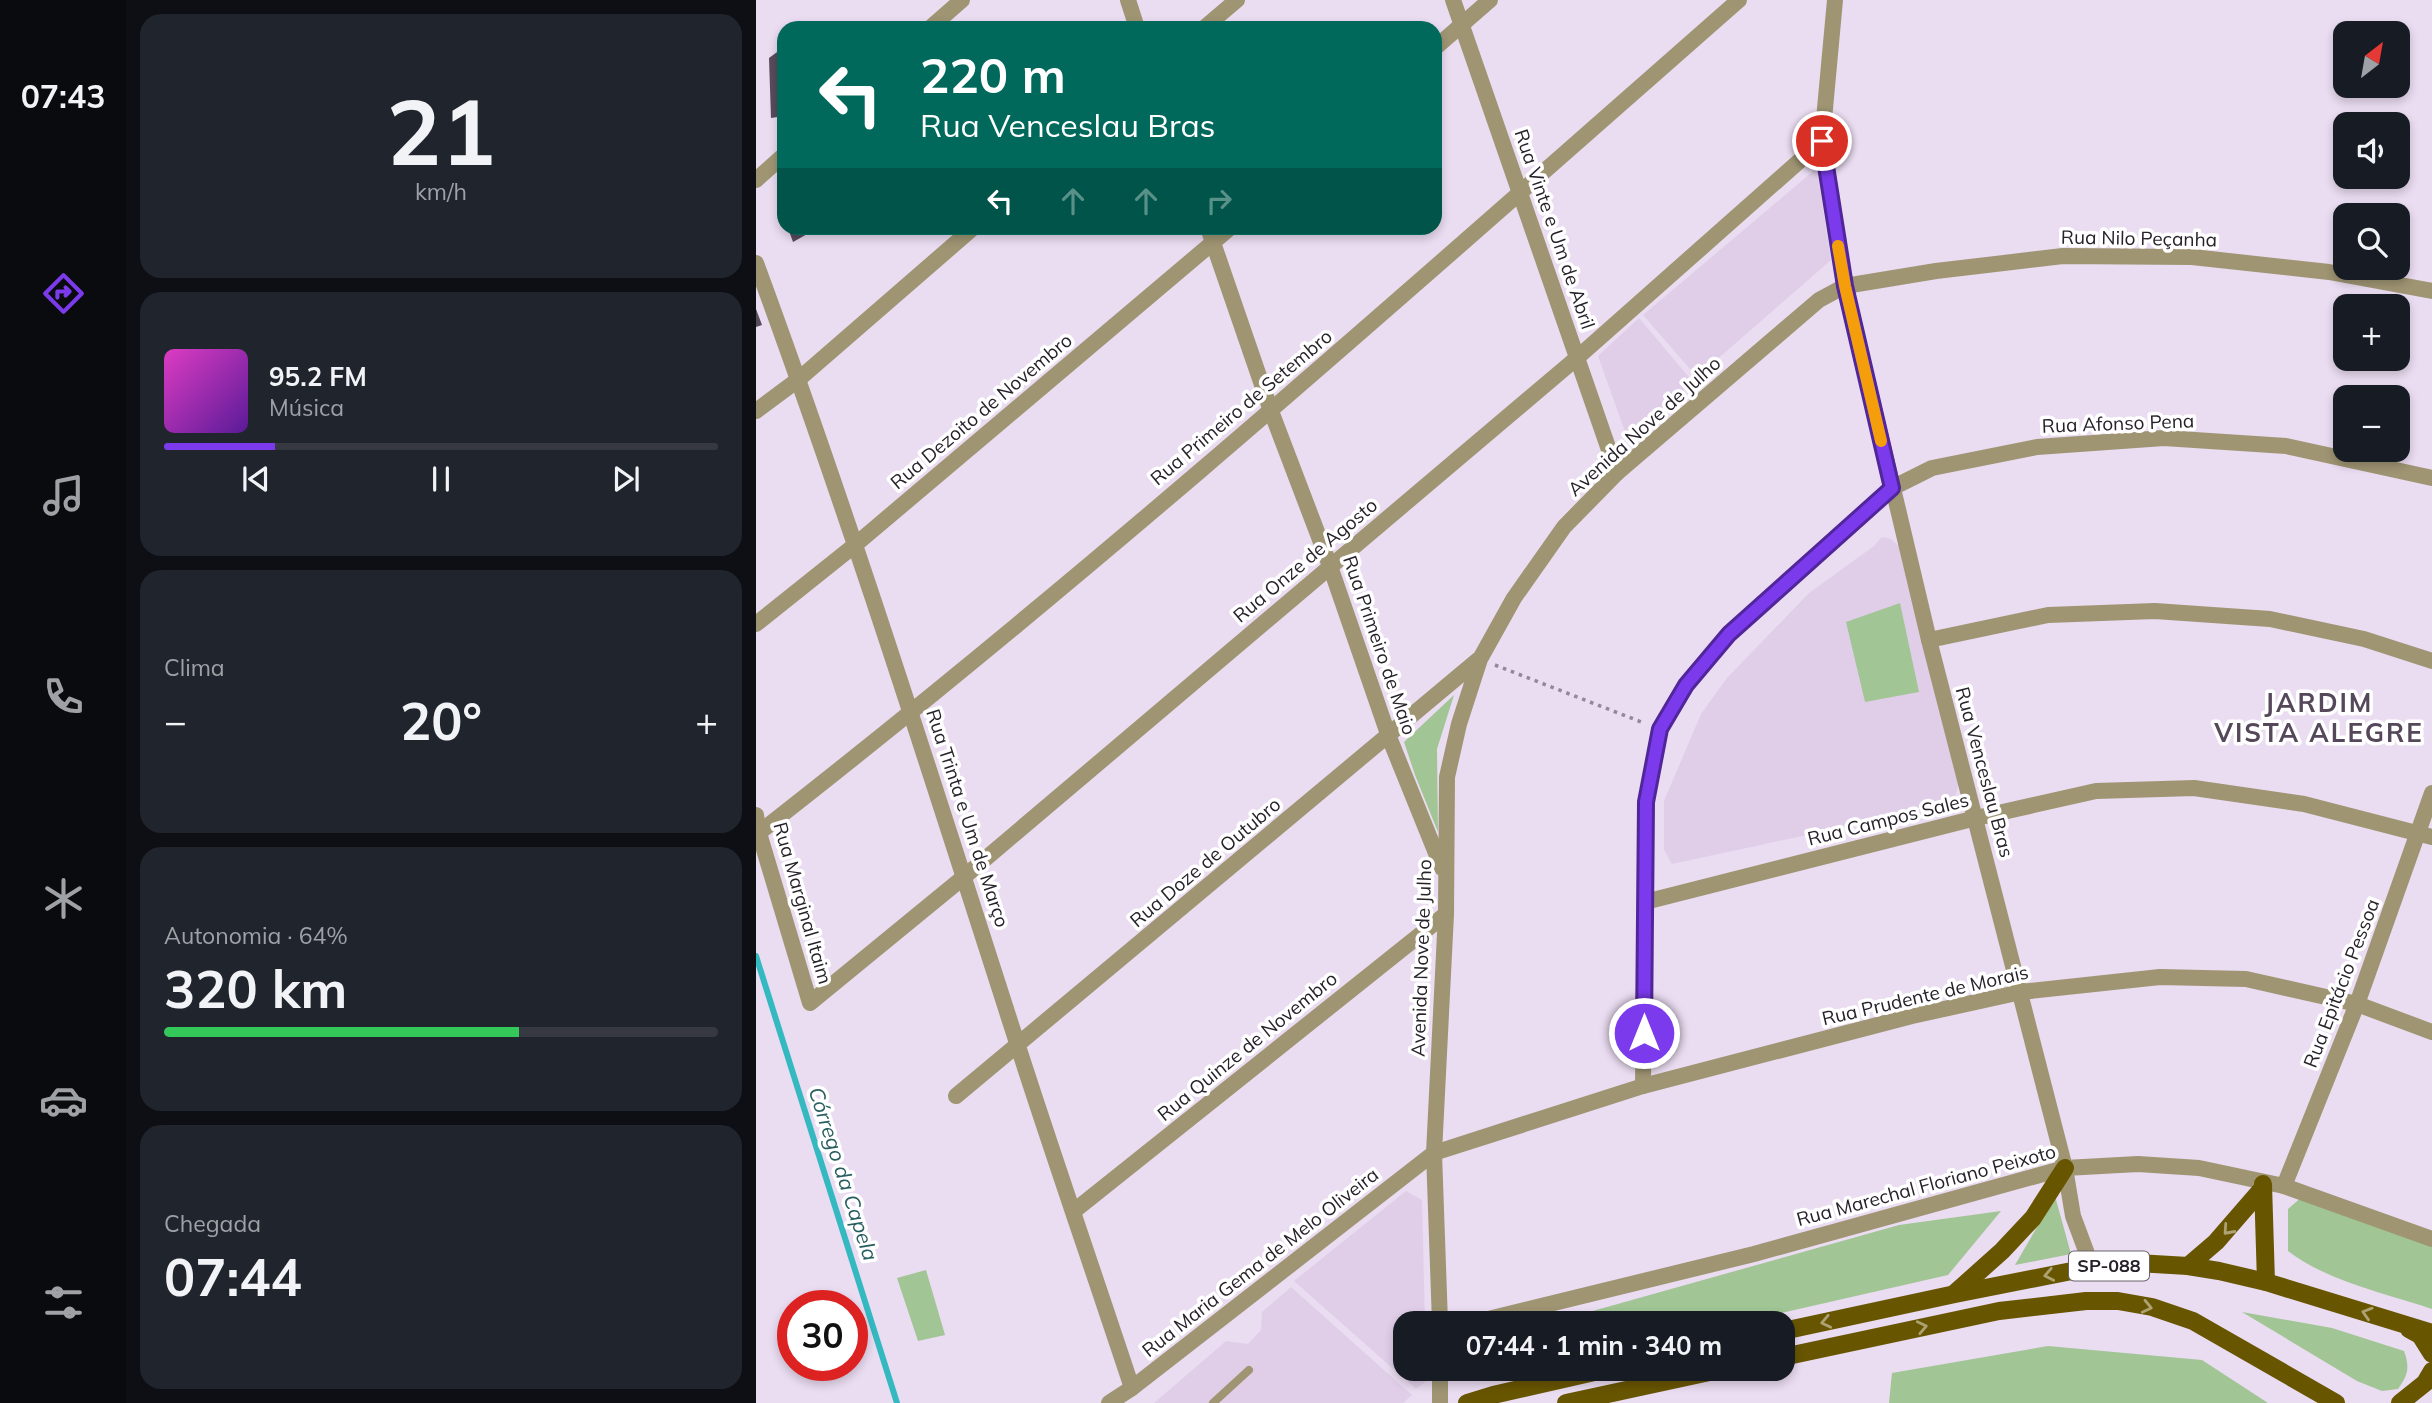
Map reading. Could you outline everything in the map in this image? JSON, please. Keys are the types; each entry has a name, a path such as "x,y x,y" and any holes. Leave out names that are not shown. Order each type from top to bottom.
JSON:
{"main road":[{"path":"1955,1294 2034,1218 2065,1168"},
{"path":"2188,1266 2216,1242 2263,1185"},
{"path":"2263,1185 2266,1282"},
{"name":"SP-088","path":"1795,1328 2092,1267 2137,1263 2188,1266 2266,1282 2432,1333"},
{"name":"SP-088","path":"1795,1354 1999,1311 2086,1301 2118,1301 2152,1307 2193,1321 2336,1403"},
{"path":"2399,1323 2420,1335 2432,1354"},
{"path":"2400,1403 2425,1383 2432,1371"},
{"path":"1467,1403 1555,1381"},
{"path":"1566,1403 1668,1381"}],"street":[{"path":"938,21 962,0"},
{"path":"1128,0 1135,21"},
{"path":"1212,21 1237,0"},
{"name":"Rua Vinte e Um de Abril","path":"1453,0 1617,473"},
{"path":"1442,42 1490,0"},
{"name":"Rua Primeiro de Setembro","path":"757,834 911,711 1271,411 1739,0"},
{"path":"1835,0 1822,141 1845,286"},
{"name":"Rua Onze de Agosto","path":"810,1003 965,876 1578,357 1822,141"},
{"path":"756,180 777,161"},
{"path":"756,411 799,379 965,235"},
{"name":"Rua Primeiro de Maio","path":"1211,235 1271,411 1330,566 1389,737 1446,877"},
{"name":"Rua Dezoito de Novembro","path":"756,624 855,545 1211,235"},
{"name":"Rua Nilo Peçanha","path":"1845,286 1936,271 2076,256 2192,257 2329,272 2432,291"},
{"name":"Rua Trinta e Um de Março","path":"756,264 799,379 911,711 1017,1045 1132,1388"},
{"name":"Avenida Nove de Julho","path":"1440,1311 1434,1153 1446,914 1447,777 1459,724 1480,659 1514,598 1564,527 1617,473 1819,300 1845,286"},
{"name":"Rua Venceslau Bras","path":"1845,286 1892,488 2065,1168 2073,1216 2092,1267"},
{"name":"Rua Afonso Pena","path":"1643,1086 1646,802 1660,729 1686,685 1729,634 1892,488 1932,468 2037,447 2164,438 2286,446 2432,478"},
{"path":"1930,640 2048,615 2155,611 2270,619 2364,639 2432,661"},
{"name":"Rua Doze de Outubro","path":"956,1096 1480,659"},
{"name":"Rua Campos Sales","path":"1645,901 2095,791 2194,788 2304,804 2426,834"},
{"name":"Rua Epitácio Pessoa","path":"2284,1186 2426,834 2432,793"},
{"name":"Rua Marginal Itaim","path":"756,815 757,834 810,1003"},
{"name":"Rua Quinze de Novembro","path":"1074,1211 1446,914"},
{"name":"Rua Prudente de Morais","path":"1434,1153 1643,1086 1912,1016 2021,992 2160,977 2246,979 2357,1004 2432,1032"},
{"name":"Rua Maria Gema de Melo Oliveira","path":"1109,1403 1132,1388 1434,1153"},
{"name":"Rua Marechal Floriano Peixoto","path":"1521,1311 1754,1254 2065,1168 2138,1164 2199,1168 2263,1185 2284,1186 2432,1239"},
{"path":"1440,1381 1440,1403"}],"lane":[{"path":"1213,1403 1249,1370"}],"path":[{"path":"1480,659 1660,729"}],"shaded area":[{"path":"1817,168 1831,260 1697,377 1643,315"},
{"path":"1639,318 1693,382 1639,430 1632,433 1625,432 1598,356"},
{"path":"1882,537 1891,539 1900,547 1959,784 1955,797 1942,806 1672,864 1664,850 1664,801 1701,714 1727,678 1809,593 1874,546"},
{"path":"1406,1191 1422,1200 1425,1311 1393,1311 1393,1369 1294,1281"},
{"path":"1291,1287 1393,1378 1393,1381 1412,1395 1403,1403 1154,1403 1226,1341 1248,1344 1261,1330 1262,1312"},
{"path":"1407,1381 1426,1381 1416,1389"}],"green space":[{"path":"1900,603 1919,692 1865,702 1846,622"},
{"path":"1454,695 1437,749 1438,832 1404,742"},
{"path":"2055,1196 2071,1254 2015,1265"},
{"path":"2303,1196 2432,1241 2432,1309 2339,1279 2288,1251 2288,1209"},
{"path":"2001,1211 1948,1275 1790,1311 1593,1311 1899,1225"},
{"path":"926,1270 945,1335 918,1341 897,1278"},
{"path":"2242,1312 2332,1328 2404,1351 2406,1375 2398,1389 2382,1391 2357,1381"},
{"path":"2048,1346 2202,1360 2268,1403 1889,1403 1892,1373"}],"building":[{"path":"777,52 777,117 771,118 769,58"},
{"path":"790,235 806,235 793,242"},
{"path":"756,309 762,325 756,327"}],"waterway":[{"name":"Córrego da Capela","path":"756,956 897,1403"}],"slow traffic":[{"path":"1838,246 1881,441"}],"district":[{"name":"JARDIM VISTA ALEGRE","path":"2319,718"}],"route":[{"path":"1644,1033 1646,802 1660,729 1686,685 1729,634 1892,488 1845,286 1822,141"}]}
